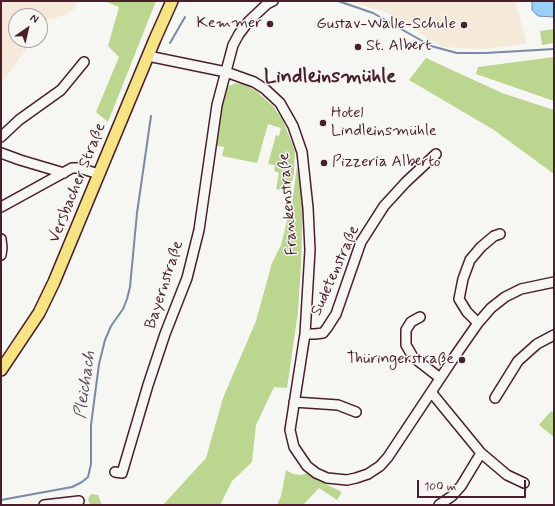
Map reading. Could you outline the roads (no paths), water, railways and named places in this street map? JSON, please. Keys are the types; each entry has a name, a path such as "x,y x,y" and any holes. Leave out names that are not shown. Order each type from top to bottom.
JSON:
{"main road":[{"name":"Versbacher Straße","path":"3,364 39,313 54,282 98,174 172,1"}],"street":[{"path":"226,72 233,46 239,34 256,14 273,1"},
{"name":"Frankenstraße","path":"148,56 226,72 254,82 265,89 280,103 290,119 302,152 308,208 310,250 302,362 290,430 294,447 307,466 327,478 347,480 356,478 368,474 380,466 388,457 478,323 491,308 505,297 521,289 554,282"},
{"path":"1,137 19,120 61,90 84,62"},
{"name":"Bayernstraße","path":"115,472 122,473 165,334 187,278 199,230 217,105 226,72"},
{"path":"1,153 64,173"},
{"name":"Sudetenstraße","path":"305,334 323,333 327,328 336,314 361,242 384,206 406,182 436,154"},
{"path":"1,207 72,168 79,168 98,174"},
{"path":"478,323 467,312 459,299 463,279 470,260 481,247 494,236 500,234"},
{"path":"1,239 1,255"},
{"path":"420,318 411,322 406,330 406,345 414,356 440,378"},
{"path":"495,398 518,361 537,344 554,335"},
{"path":"431,392 481,453 507,475 524,483"},
{"path":"294,402 338,405 356,412"},
{"path":"439,505 452,496 462,486 481,453"},
{"path":"44,505 79,501"}],"water":[{"path":"532,1 554,1 554,17 538,16 532,10"}],"waterway":[{"name":"Pleichach","path":"338,1 373,13 431,46 457,53 554,49"},
{"name":"Pleichach","path":"170,43 185,17"},
{"name":"Pleichach","path":"1,500 72,487 88,477 91,464 91,425 99,364 105,340 111,326 123,309 130,287 137,213 151,116"}],"place":[{"name":"Kemmer","path":"270,24"},
{"name":"Gustav-Walle-Schule","path":"464,25"},
{"name":"St. Albert","path":"358,47"},
{"name":"Hotel Lindleinsmühle","path":"323,123"},
{"name":"Pizzeria Alberto","path":"324,163"},
{"name":"Thüringerstraße","path":"462,360"}],"district":[{"name":"Lindleinsmühle","path":"330,78"}]}
